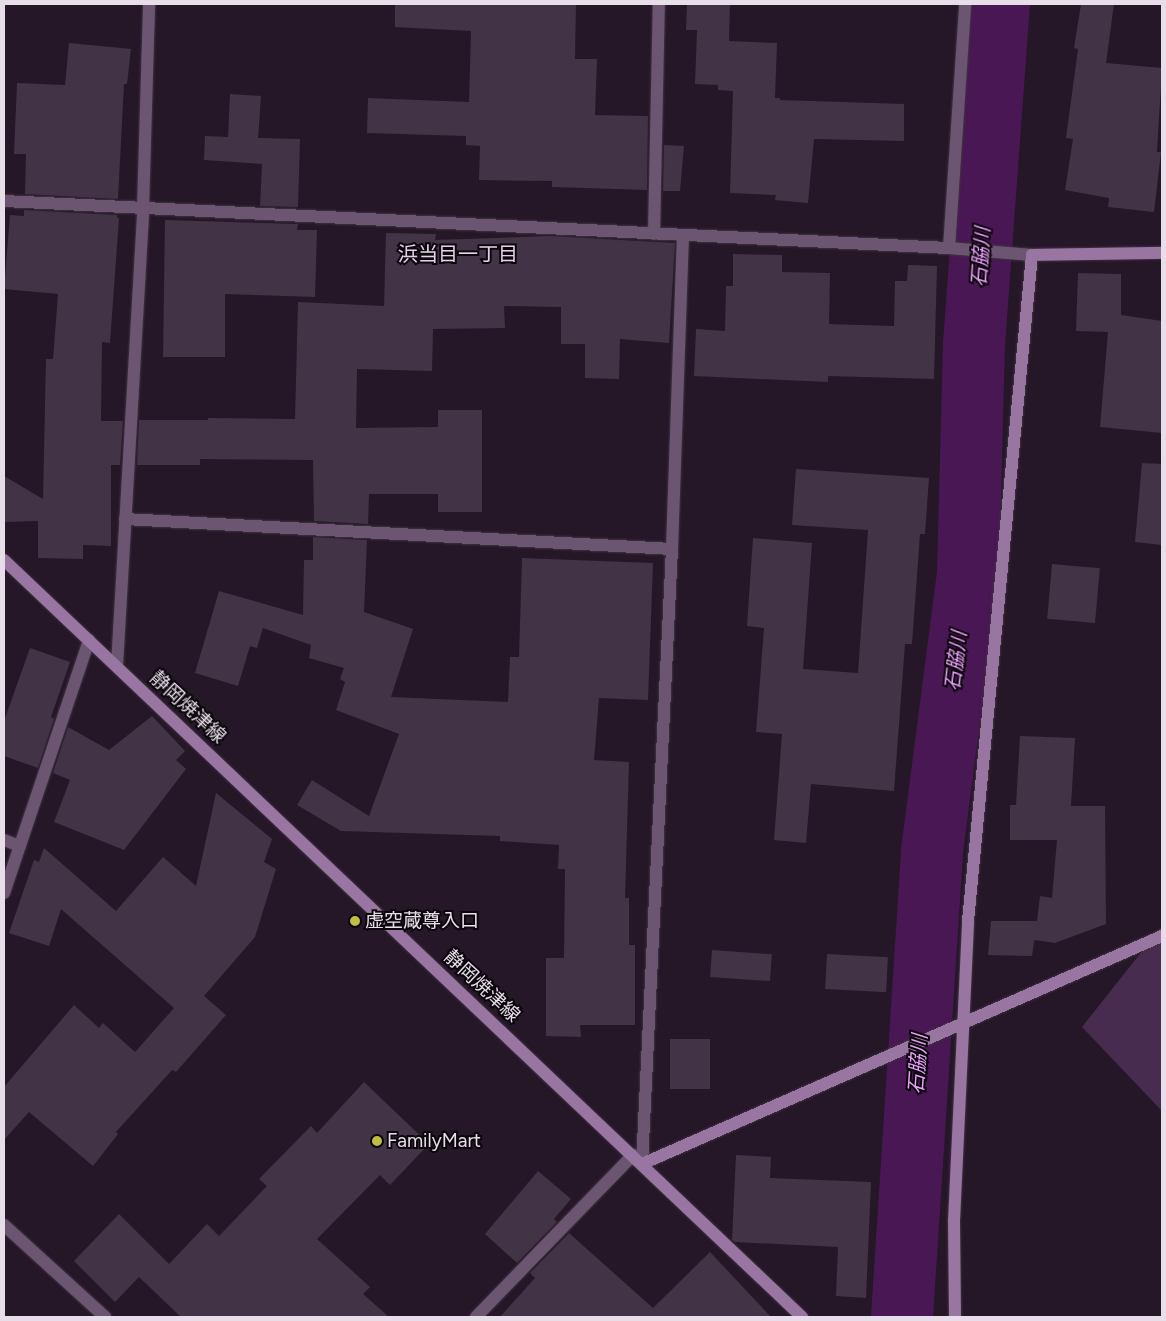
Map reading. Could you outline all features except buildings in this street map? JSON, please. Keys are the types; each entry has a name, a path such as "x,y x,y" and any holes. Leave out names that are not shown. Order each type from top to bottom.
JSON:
{"street":[{"path":"117,666 143,209 149,4"},
{"path":"654,234 659,4"},
{"path":"949,248 966,4"},
{"path":"4,201 949,248 1032,256 1162,254"},
{"path":"637,1159 672,548 683,235"},
{"path":"954,1317 954,1221 968,921 1032,256"},
{"path":"125,519 672,548"},
{"name":"静岡焼津線","path":"4,560 802,1317"},
{"path":"4,893 89,640"},
{"path":"4,840 20,846"},
{"path":"476,1317 637,1159 898,1051 1162,936"},
{"path":"4,1225 105,1317"}],"shaded area":[{"path":"1162,926 1162,1111 1082,1027"}],"waterway":[{"name":"石脇川","path":"902,1317 932,851 968,572 974,344 999,4"}],"place":[{"name":"虚空蔵尊入口","path":"355,921"},
{"name":"FamilyMart","path":"377,1141"}],"district":[{"name":"浜当目一丁目","path":"458,254"}]}
